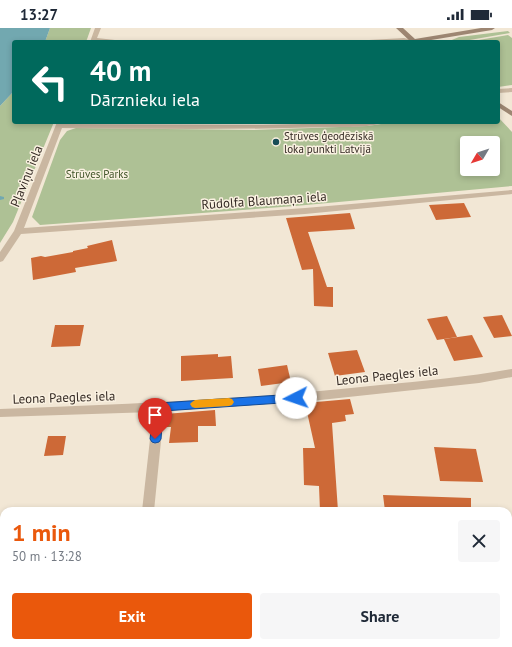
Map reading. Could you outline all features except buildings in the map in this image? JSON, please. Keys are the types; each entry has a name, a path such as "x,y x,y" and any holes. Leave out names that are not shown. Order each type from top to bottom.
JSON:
{"main road":[{"path":"400,28 413,40"},
{"path":"426,40 492,28"},
{"path":"500,105 512,114"}],"street":[{"path":"94,40 98,28"},
{"path":"500,91 512,90"},
{"path":"60,124 263,127 357,124"},
{"name":"Pļaviņu iela","path":"0,259 18,231 60,124"},
{"name":"Rūdolfa Blaumaņa iela","path":"18,231 305,211 512,192"},
{"name":"Leona Paegles iela","path":"0,413 159,407 311,397 479,379 512,373"},
{"path":"148,507 159,407"}],"green space":[{"path":"50,28 91,28 87,40 46,40"},
{"path":"508,31 510,33 470,40 452,40 459,37"},
{"path":"508,35 512,38 512,85 500,87 500,40 479,40"},
{"path":"12,93 12,124 53,124 13,222 0,243 0,106"},
{"name":"Strūves Parks","path":"500,119 512,132 512,186 295,206 40,225 32,217 60,140 67,131 76,128 253,130 368,126 381,124 500,124"}],"water":[{"path":"0,28 50,28 46,40 12,40 12,93 0,106"}],"slow traffic":[{"path":"195,404 229,402"}],"place":[{"name":"Strūves ģeodēziskā loka punkti Latvijā","path":"276,142"}],"route":[{"path":"155,439 159,407 296,398"}]}
